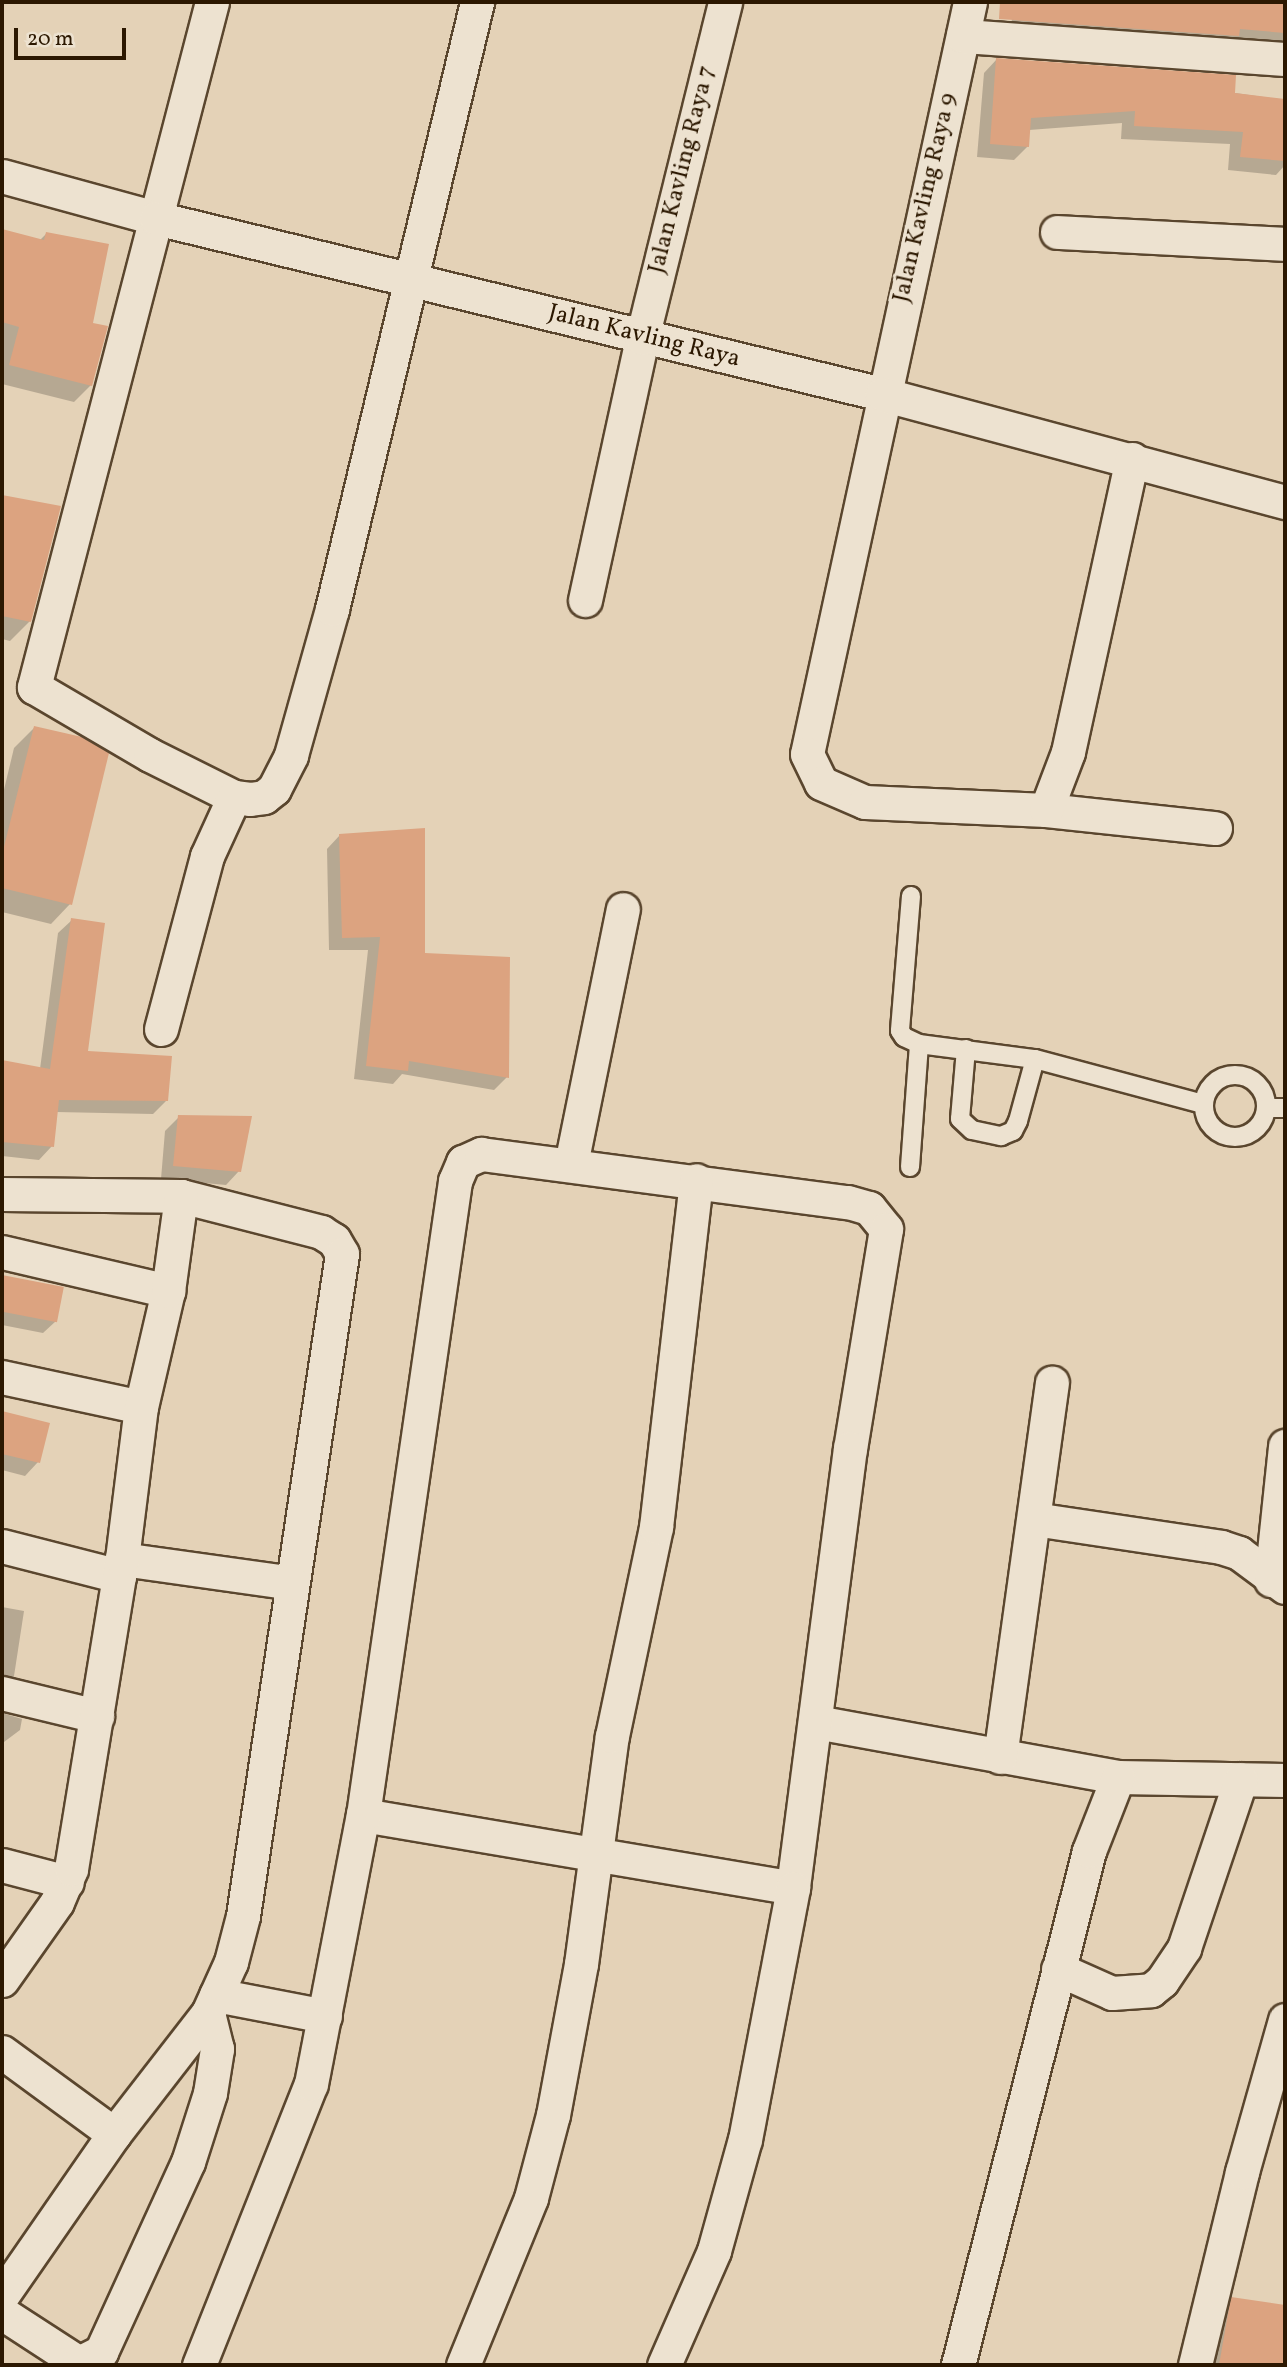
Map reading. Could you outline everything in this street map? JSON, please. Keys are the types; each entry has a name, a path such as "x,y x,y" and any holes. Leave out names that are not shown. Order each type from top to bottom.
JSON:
{"street":[{"path":"212,2 34,687 234,797 264,797 284,775 291,755 332,609 477,2"},
{"name":"Jalan Kavling Raya 7","path":"584,600 642,338 724,2"},
{"name":"Jalan Kavling Raya 9","path":"970,2 881,394 807,754 821,783 864,802 1046,810 1215,828"},
{"path":"963,36 1285,59"},
{"name":"Jalan Kavling Raya","path":"2,176 156,218 410,277 642,338 881,394 1285,502"},
{"path":"1057,232 1285,244"},
{"path":"1046,810 1068,752 1132,459"},
{"path":"161,1029 207,856 234,797"},
{"path":"571,1164 623,909"},
{"path":"200,2365 311,2084 363,1815 458,1169 481,1154 696,1180 848,1202 869,1208 886,1229 850,1448 793,1888 732,2188 713,2251 664,2365"},
{"path":"463,2365 545,2154 581,1964 593,1854 656,1527 696,1180"},
{"path":"2,1194 181,1196 321,1232 334,1240 342,1254 243,1916 212,2004 114,2134 2,2296"},
{"path":"2,1980 67,1882 97,1716 141,1407 168,1290 181,1196"},
{"path":"2,1252 168,1290"},
{"path":"2,1377 141,1407"},
{"path":"1000,1757 1052,1383"},
{"path":"1278,1583 1285,1446"},
{"path":"1034,1519 1221,1547 1239,1553 1278,1583"},
{"path":"2,1546 120,1568 292,1583"},
{"path":"2,1693 97,1716"},
{"path":"816,1722 1118,1777 1285,1780"},
{"path":"958,2365 1089,1851 1118,1777"},
{"path":"1058,1969 1112,1993 1151,1990 1162,1981 1184,1948 1241,1779"},
{"path":"363,1815 793,1888"},
{"path":"2,1865 67,1882"},
{"path":"212,2004 325,2016"},
{"path":"2,2314 79,2363 101,2352 188,2162 211,2093 217,2049 212,2004"},
{"path":"1195,2365 1242,2172 1285,2020"},
{"path":"2,2052 114,2134"}],"lane":[{"path":"911,895 900,1031 919,1044 1035,1059 1203,1104"},
{"path":"910,1167 919,1044"},
{"path":"966,1049 960,1119 972,1130 1000,1136 1013,1131 1018,1121 1035,1059"},
{"path":"1237,1074 1259,1085 1276,1108 1256,1130 1233,1138 1211,1127 1203,1104 1214,1082 1237,1074"}],"building":[{"path":"1000,2 1285,2 1285,33 1240,29 1239,36 999,19"},
{"path":"996,58 1236,75 1235,93 1285,99 1285,161 1240,157 1243,132 1134,126 1135,111 1031,118 1029,147 990,144"},
{"path":"2,229 44,240 46,232 109,244 93,323 108,326 92,386 9,365 19,327 2,322"},
{"path":"2,495 61,506 31,622 2,616"},
{"path":"34,726 82,737 109,753 72,905 2,888 2,855"},
{"path":"425,828 425,953 510,957 509,1078 409,1061 408,1071 366,1066 380,937 342,938 339,834"},
{"path":"71,918 105,923 88,1051 172,1056 168,1101 59,1100 54,1147 2,1142 2,1060 50,1069"},
{"path":"178,1115 252,1116 241,1172 173,1166"},
{"path":"2,1275 64,1287 57,1322 2,1312"},
{"path":"2,1411 50,1423 40,1463 2,1454"},
{"path":"1231,2297 1285,2305 1285,2365 1219,2365"}]}
